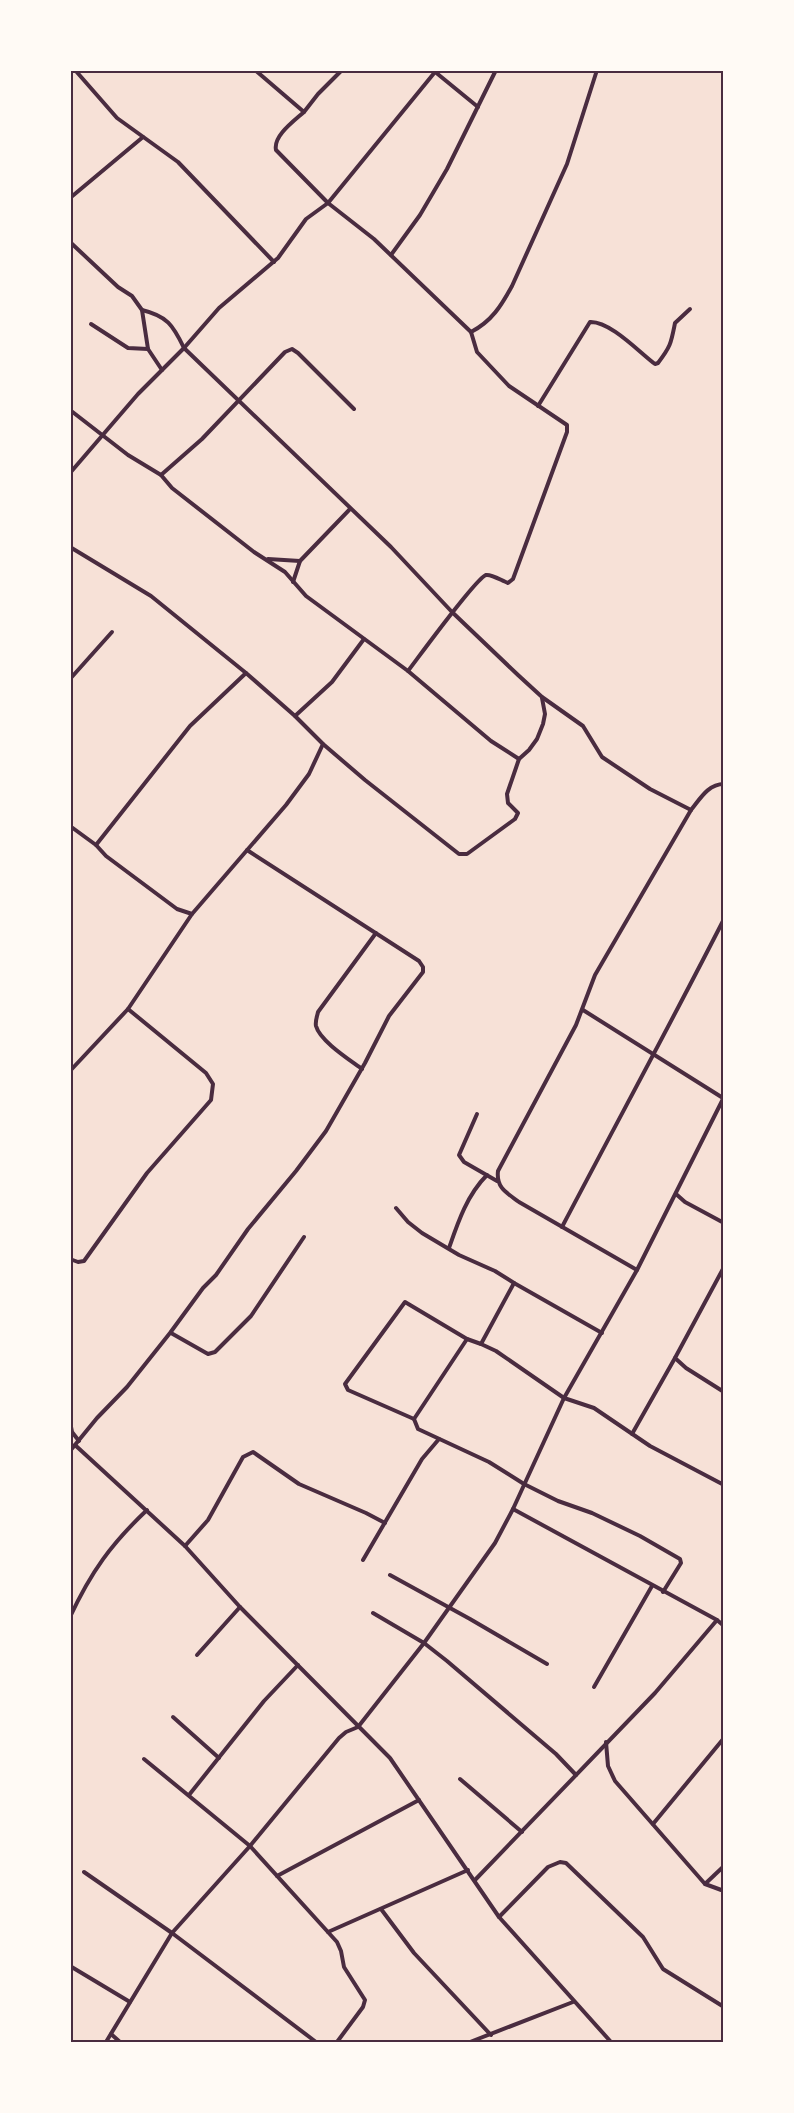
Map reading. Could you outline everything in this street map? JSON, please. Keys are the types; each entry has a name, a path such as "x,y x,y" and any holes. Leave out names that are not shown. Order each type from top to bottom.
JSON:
{"street":[{"path":"75,70 110,111 178,162 274,262"},
{"path":"255,70 304,112"},
{"path":"342,70 278,139 276,150 328,203 366,232 471,332 477,352 509,386 567,425 567,432 513,579 508,583 490,575 481,578 452,612 408,671"},
{"path":"391,255 420,215 442,178 496,70"},
{"path":"471,332 484,325 501,305 512,286 567,164 597,70"},
{"path":"70,473 101,435 219,308 274,262 306,219 328,203 434,71 478,107"},
{"path":"70,198 143,137"},
{"path":"70,242 118,287 132,296 142,310 148,349 162,370"},
{"path":"538,406 591,322 598,321 608,327 655,364 668,350 675,323 690,309"},
{"path":"142,310 169,321 184,348 404,561 452,612 542,697 582,726 602,757 650,789 691,810"},
{"path":"91,324 129,348 148,349"},
{"path":"160,476 187,454 285,352 292,349 354,409"},
{"path":"70,410 101,435 160,476 254,552 285,572 306,596 408,671 491,741 519,759"},
{"path":"293,583 300,561 350,508"},
{"path":"70,547 151,596 246,673 323,744 459,854 466,854 515,819 518,813 506,799 519,759 530,750 543,724 545,714 542,697"},
{"path":"266,559 300,561"},
{"path":"70,679 112,632"},
{"path":"295,716 332,682 364,639"},
{"path":"96,844 190,726 246,673"},
{"path":"70,1071 128,1009 192,914 286,805 309,774 323,744"},
{"path":"497,1180 498,1171 545,1086 583,1010 595,975 691,810 711,787 723,784"},
{"path":"70,826 177,909 192,914"},
{"path":"70,1451 127,1387 326,1131 362,1069 388,1016 423,972 423,967 418,961 246,850"},
{"path":"562,1227 723,919"},
{"path":"362,1069 318,1032 316,1023 318,1012 376,933"},
{"path":"70,1259 78,1262 84,1261 147,1173 211,1100 213,1084 206,1072 128,1009"},
{"path":"106,2043 172,1933 250,1846 339,1738 358,1727 424,1643 495,1543 564,1398 637,1270 723,1097 583,1010"},
{"path":"477,1114 459,1155 464,1162 497,1180 503,1189 519,1202 637,1270"},
{"path":"449,1248 469,1198 477,1185 488,1175"},
{"path":"675,1194 723,1223"},
{"path":"396,1208 422,1233 495,1271 602,1332"},
{"path":"170,1332 208,1354 216,1352 251,1316 304,1237"},
{"path":"632,1434 723,1267"},
{"path":"481,1344 514,1283"},
{"path":"663,1592 681,1563 680,1559 640,1536 592,1513 558,1501 489,1462 418,1429 414,1419 348,1390 345,1384 405,1302 467,1338 494,1350 564,1398 594,1408 632,1434 723,1485"},
{"path":"414,1419 467,1338"},
{"path":"675,1358 686,1368 723,1392"},
{"path":"70,1422 77,1443 185,1546 240,1607 390,1758 499,1917 611,2043"},
{"path":"363,1560 422,1459 439,1439"},
{"path":"185,1546 208,1520 243,1457 253,1452 299,1484 385,1523"},
{"path":"513,1509 717,1620 723,1626"},
{"path":"70,1617 87,1581 121,1535 147,1510"},
{"path":"390,1575 547,1664"},
{"path":"594,1687 652,1586"},
{"path":"197,1655 240,1607"},
{"path":"373,1612 424,1643 556,1755 576,1775"},
{"path":"475,1880 655,1693 717,1620"},
{"path":"189,1795 264,1701 298,1665"},
{"path":"173,1717 219,1758"},
{"path":"653,1824 723,1738"},
{"path":"606,1743 608,1766 615,1781 705,1884 723,1891"},
{"path":"144,1759 250,1846 338,1942 344,1967 365,2000 363,2007 337,2043"},
{"path":"460,1779 522,1832"},
{"path":"277,1876 419,1800"},
{"path":"499,1917 548,1867 560,1862 567,1863 643,1937 663,1969 723,2007"},
{"path":"705,1884 723,1866"},
{"path":"328,1932 468,1870"},
{"path":"84,1872 172,1933 316,2042"},
{"path":"381,1909 414,1953 491,2035"},
{"path":"70,1966 130,2002"},
{"path":"470,2043 573,2002"},
{"path":"111,2034 120,2043"}]}
